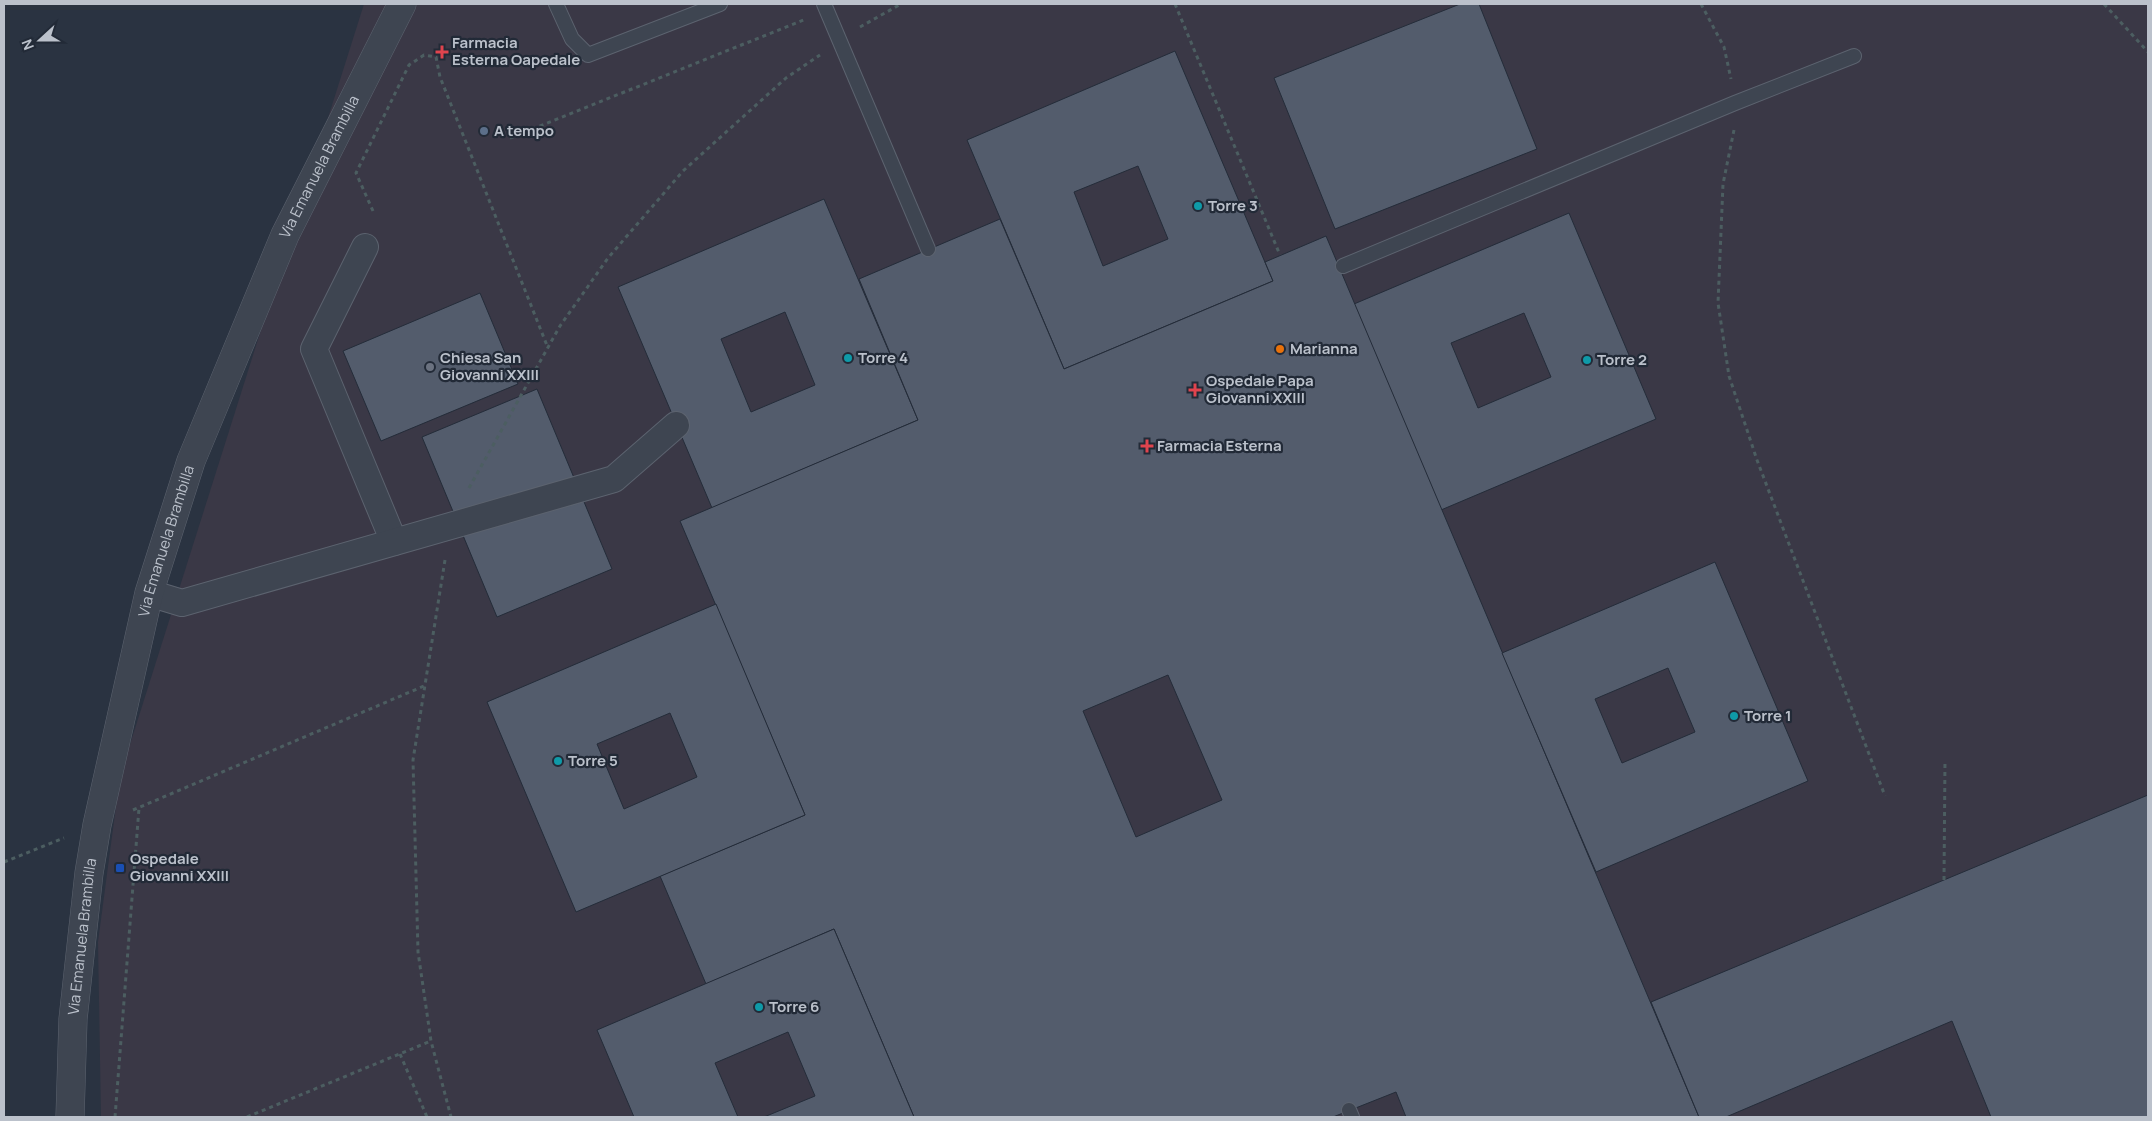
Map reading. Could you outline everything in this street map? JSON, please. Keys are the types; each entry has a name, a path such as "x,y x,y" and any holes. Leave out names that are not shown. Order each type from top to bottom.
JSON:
{"street":[{"name":"Via Emanuela Brambilla","path":"70,1117 71,1055 78,966 97,825 149,594 191,461 285,235 402,4"},
{"path":"365,247 314,349 394,542"},
{"path":"149,594 182,603 614,479 676,425"}],"lane":[{"path":"556,4 572,39 588,55 720,4"},
{"path":"826,7 928,250"},
{"path":"1343,266 1735,103 1854,56"}],"path":[{"path":"574,304 608,258 683,171 786,78 862,25 901,4"},
{"path":"1175,4 1280,255"},
{"path":"1701,4 1724,47 1738,113 1723,184 1718,303 1729,376 1756,460 1885,796"},
{"path":"2104,4 2148,52"},
{"path":"510,138 826,7"},
{"path":"373,211 356,173 409,65 424,55 436,57 440,77 548,348"},
{"path":"4,862 140,808 424,686 412,760 418,952 431,1041 451,1117"},
{"path":"1944,880 1945,760"},
{"path":"115,1117 140,808"},
{"path":"248,1117 431,1041"},
{"path":"400,1054 427,1117"}],"shaded area":[{"name":"Ospedale Papa Giovanni XXIII","path":"364,4 2148,4 2148,1117 101,1117 98,942 120,776"}],"building":[{"path":"1460,4 1479,4 1537,149 1335,229 1274,78"},
{"name":"Torre 3","path":"1175,51 1273,281 1064,369 967,140","holes":["1138,166 1168,239 1103,266 1074,192"]},
{"name":"Torre 4","path":"824,199 918,420 712,508 618,287","holes":["785,312 815,385 751,412 721,339"]},
{"name":"Torre 2","path":"1569,213 1656,419 1441,510 1354,304","holes":["1524,313 1551,377 1478,408 1451,343"]},
{"path":"1000,219 1064,369 1273,281 1265,262 1326,236 1699,1117 1406,1117 1396,1092 1333,1117 914,1117 834,929 706,984 660,876 805,815 680,521 918,420 859,279","holes":["1168,675 1222,800 1136,837 1083,711"]},
{"name":"Chiesa San Giovanni XXIII","path":"480,293 518,384 381,441 343,351"},
{"path":"537,389 612,569 497,617 422,437"},
{"name":"Torre 1","path":"1715,562 1808,781 1596,872 1502,653","holes":["1668,668 1695,732 1622,763 1595,699"]},
{"name":"Torre 5","path":"716,604 805,815 576,912 487,702","holes":["670,713 697,777 624,809 597,744"]},
{"path":"2148,795 2148,1117 1991,1117 1952,1021 1726,1117 1699,1117 1651,1002"},
{"name":"Torre 6","path":"834,929 914,1117 764,1117 815,1096 788,1032 715,1063 738,1117 634,1117 597,1030"}],"place":[{"name":"Farmacia Esterna Oapedale","path":"442,52"},
{"name":"A tempo","path":"484,131"},
{"name":"Torre 3","path":"1198,206"},
{"name":"Marianna","path":"1280,349"},
{"name":"Torre 4","path":"848,358"},
{"name":"Torre 2","path":"1587,360"},
{"name":"Chiesa San Giovanni XXIII","path":"430,367"},
{"name":"Ospedale Papa Giovanni XXIII","path":"1195,390"},
{"name":"Farmacia Esterna","path":"1147,446"},
{"name":"Torre 1","path":"1734,716"},
{"name":"Torre 5","path":"558,761"},
{"name":"Ospedale Giovanni XXIII","path":"120,868"},
{"name":"Torre 6","path":"759,1007"}]}
